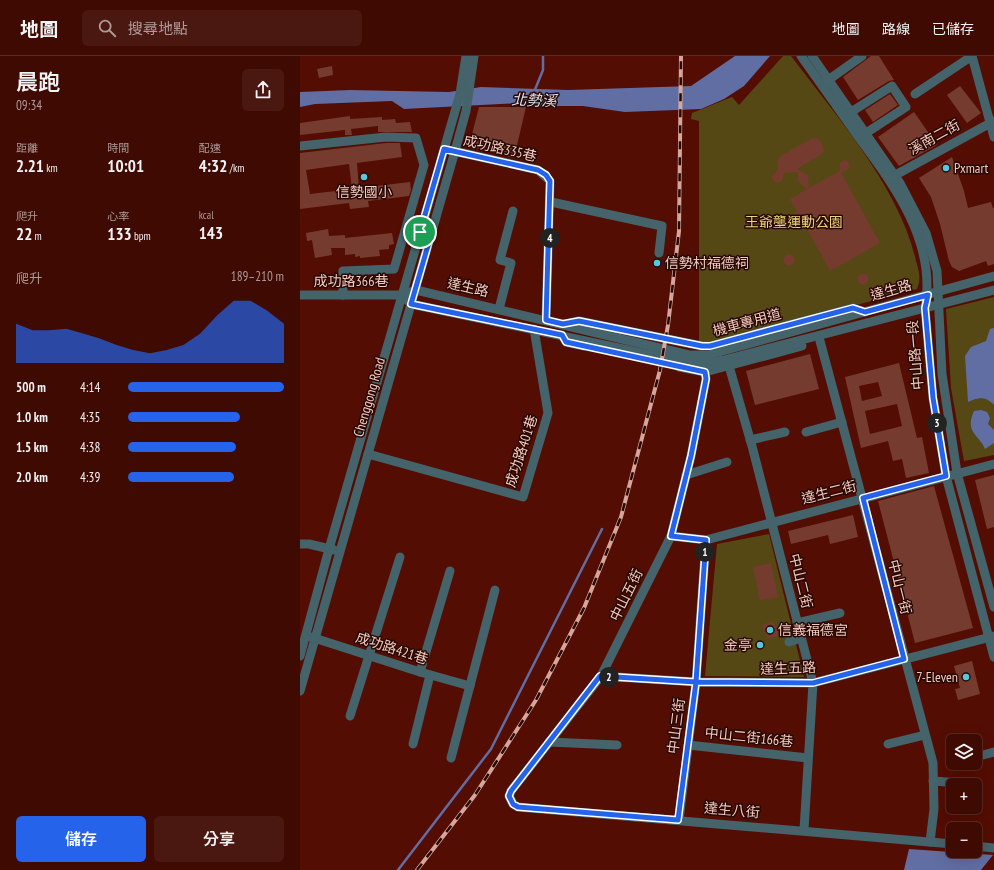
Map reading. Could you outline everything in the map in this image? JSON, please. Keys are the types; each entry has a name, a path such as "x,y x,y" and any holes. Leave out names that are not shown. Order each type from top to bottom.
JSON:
{"street":[{"name":"Chenggong Road","path":"300,691 329,549 455,110 466,56"},
{"name":"Chenggong Road","path":"300,656 311,637 340,551 416,290 466,111 474,56"},
{"name":"中山路一段","path":"801,56 851,112 866,133 926,233 938,271 938,304 945,400 957,473 994,607"},
{"name":"中山路一段","path":"812,56 825,82 892,177 918,234 926,271 928,295 925,308 933,398 946,476 991,636 994,657"},
{"path":"825,82 862,56"},
{"path":"915,94 972,56 992,121 994,138"},
{"path":"851,112 892,86 906,107 866,133"},
{"name":"溪南二街","path":"892,177 992,121"},
{"path":"300,146 386,137 416,138 424,165 407,230 394,269 343,271 343,295"},
{"name":"成功路335巷","path":"444,149 538,170 546,175 550,181 551,202 546,320"},
{"path":"551,202 662,226 659,253"},
{"path":"499,309 511,263 500,260 513,211"},
{"path":"407,230 431,235"},
{"name":"達生路","path":"416,290 563,324 689,356 708,355 994,276"},
{"path":"411,304 402,295 416,290"},
{"name":"達生路","path":"411,304 690,363 709,363 994,290"},
{"name":"成功路366巷","path":"300,295 402,295"},
{"name":"達生路","path":"705,372 862,329 868,322"},
{"name":"成功路401巷","path":"368,454 523,497 548,413 534,329"},
{"path":"562,335 566,342 705,372"},
{"name":"中山一街","path":"820,341 933,763 934,809 930,842"},
{"name":"中山二街","path":"729,366 750,440 813,683 804,830"},
{"name":"中山五街","path":"510,801 509,796 511,791 600,676 671,536 686,475 706,379 705,372"},
{"path":"806,432 842,422"},
{"path":"750,440 785,432"},
{"path":"362,435 372,437"},
{"path":"686,475 727,462"},
{"name":"達生二街","path":"671,536 706,540 994,464"},
{"name":"中山三街","path":"678,820 696,682 706,540"},
{"path":"300,544 309,544 340,551"},
{"path":"350,716 400,557"},
{"path":"420,672 450,571"},
{"path":"451,758 495,590"},
{"path":"797,623 840,613"},
{"name":"達生五路","path":"600,676 696,682 813,683 991,636"},
{"name":"成功路421巷","path":"311,637 430,676 470,686"},
{"path":"789,642 801,638"},
{"path":"413,744 430,676"},
{"path":"888,744 925,735"},
{"path":"549,742 617,745"},
{"name":"中山二街166巷","path":"688,744 808,758"},
{"path":"982,755 994,752"},
{"path":"933,781 946,782"},
{"name":"達生八街","path":"510,801 518,807 804,830 946,843"},
{"path":"982,847 994,848"}],"green space":[{"name":"王爺壟運動公園","path":"783,56 791,56 845,126 880,177 907,230 918,269 919,277 917,289 715,342 699,342 699,121 691,119 692,113 732,97 739,105"},
{"path":"994,297 994,455 964,461 951,388 946,309"},
{"path":"769,534 804,677 705,676 717,544"}],"water":[{"name":"北勢溪","path":"735,56 770,56 744,86 724,99 701,109 625,112 583,106 523,106 522,103 404,109 392,101 315,104 300,107 300,92 350,90 449,92 481,87 568,90 691,86"},
{"path":"994,328 994,405 988,400 982,398 968,402 965,356 971,347 986,341 990,329"},
{"path":"981,410 987,412 990,418 988,424 994,430 994,443 985,449 974,433 971,424 971,418 974,411"},
{"path":"909,849 946,852 946,858 982,858 982,854 993,855 981,870 904,870"}],"building":[{"path":"871,56 879,56 894,80 889,81 858,100 843,77"},
{"path":"332,66 333,75 319,78 317,69"},
{"path":"960,86 981,113 967,123 947,95"},
{"path":"890,94 898,105 873,122 865,110"},
{"path":"479,107 526,107 514,158 469,146"},
{"path":"914,112 937,145 899,166 878,137"},
{"path":"350,116 350,119 382,117 382,120 395,119 396,123 410,122 412,132 378,132 378,126 351,129 352,135 345,135 345,130 300,135 300,123"},
{"path":"813,138 818,139 822,144 824,151 797,169 808,175 809,188 840,171 840,163 844,160 848,162 850,168 841,173 880,243 830,271 802,220 795,224 789,221 790,216 797,211 790,199 807,189 798,181 798,172 784,173 782,181 779,182 775,182 772,177 778,170 777,161 780,156"},
{"path":"386,143 400,143 402,157 357,163 359,188 410,182 411,190 409,196 368,201 369,207 350,209 349,203 300,209 300,153","holes":["349,164 352,189 310,194 306,170"]},
{"path":"952,157 964,191 968,208 991,202 994,208 994,264 988,266 986,261 959,271 952,267 949,261 940,224 931,197 919,178"},
{"path":"328,229 329,236 345,235 345,238 392,233 394,244 389,245 389,249 379,250 380,256 360,258 360,256 355,257 355,254 345,255 345,248 331,248 332,255 315,258 312,240 307,241 306,233"},
{"path":"789,254 793,256 795,260 793,264 789,266 785,264 783,260 785,256"},
{"path":"863,273 867,275 869,279 867,283 863,285 859,283 857,279 859,275"},
{"path":"810,354 819,389 755,405 746,371"},
{"path":"899,363 917,438 922,437 929,473 906,478 902,459 893,461 888,441 861,448 845,377","holes":["878,382 882,396 862,401 859,386","897,404 902,426 870,434 865,411"]},
{"path":"994,475 994,527 987,529 975,480"},
{"path":"934,486 973,628 915,643 878,501"},
{"path":"853,515 858,537 830,544 828,535 791,544 788,531"},
{"path":"771,563 778,597 760,600 753,567"},
{"name":"信義福德宮","path":"773,621 779,635 768,639 762,625"},
{"name":"7-Eleven","path":"972,661 980,694 958,700 955,689 960,688 954,666"}],"waterway":[{"name":"北勢溪","path":"534,92 543,70 543,56"},
{"path":"398,870 491,749 602,529"}],"railway":[{"path":"417,870 475,795 536,700 584,608 621,517 660,370 668,325 679,231 681,56"}],"place":[{"name":"Pxmart","path":"946,168"},
{"name":"信勢國小","path":"364,177"},
{"name":"信勢村福德祠","path":"657,263"},
{"name":"信義福德宮","path":"770,630"},
{"name":"金亭","path":"760,645"},
{"name":"7-Eleven","path":"966,677"}],"route":[{"path":"420,232 431,235 411,304 562,335 566,342 705,372 706,379 691,456 671,536 706,540 696,682 678,820 518,807 513,804 510,801 509,796 511,791 600,676 696,682 813,683 904,659 863,498 946,476 933,398 925,308 928,295 865,312 853,308 710,346 702,346 579,321 563,324 546,320 551,202 550,181 546,175 538,170 444,149 420,232"}]}
